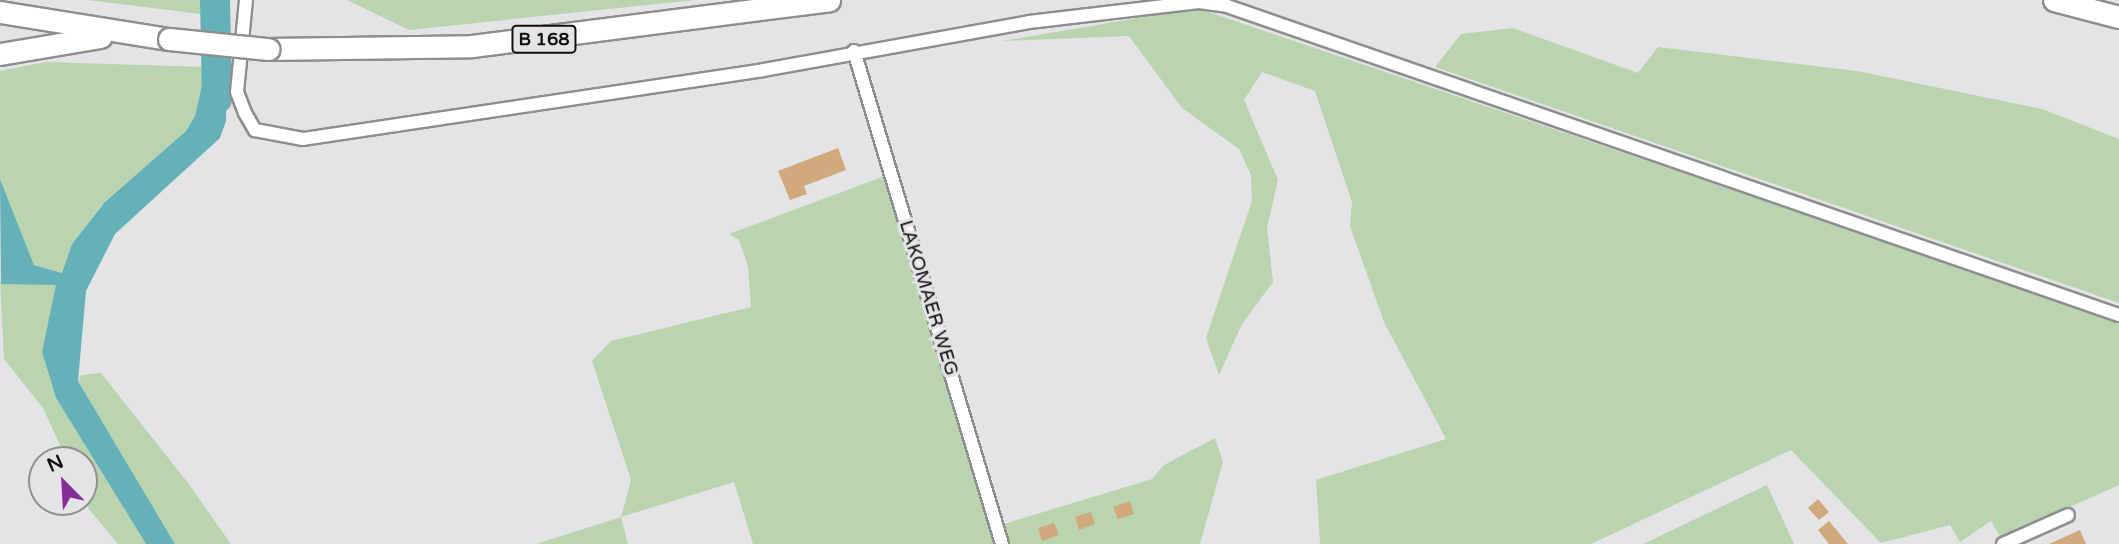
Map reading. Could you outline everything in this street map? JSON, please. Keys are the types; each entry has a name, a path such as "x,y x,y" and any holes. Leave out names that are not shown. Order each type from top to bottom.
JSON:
{"main road":[{"name":"B 168","path":"19,0 73,26"},
{"name":"B 168","path":"0,12 124,34 268,49 472,46 829,0"},
{"path":"2054,0 2119,17"},
{"path":"0,54 124,34"}],"street":[{"path":"247,0 237,92 255,130 293,139 764,70 854,51 1108,12 1199,2 1227,6 2119,316"},
{"name":"LAKOMAER WEG","path":"854,51 1002,544"},
{"path":"2003,544 2068,515"}],"green space":[{"path":"87,0 206,0 207,15 169,10"},
{"path":"347,0 695,0 409,30"},
{"path":"1197,8 2119,321 2119,485 2001,538 1991,521 1960,542 1950,525 1881,543 1791,450 1591,544 1320,544 1316,480 1446,439 1384,322 1350,226 1352,202 1315,91 1262,72 1244,100 1278,180 1267,228 1273,282 1242,324 1219,375 1206,338 1252,201 1251,175 1239,149 1182,108 1129,36 1002,41"},
{"path":"1513,28 1638,73 1658,47 1857,71 2042,109 2119,139 2119,303 1435,67 1461,34"},
{"path":"45,62 206,67 195,116 186,131 105,202 72,244 62,273 34,265 0,179 0,71"},
{"path":"885,176 995,544 753,544 734,482 621,517 631,480 592,361 611,341 751,307 748,266 739,240 729,234"},
{"path":"0,281 57,285 42,352 56,398 86,446 61,446 43,408 4,359"},
{"path":"101,373 188,483 231,544 175,544 78,381 81,375"},
{"path":"1215,438 1223,462 1200,544 1010,544 1004,524 1152,479 1164,465"},
{"path":"98,466 146,544 118,544 95,516 98,516"},
{"path":"1767,485 1794,544 1643,544"},
{"path":"621,517 628,544 536,544"}],"water":[{"path":"206,67 227,68 226,121 220,138 115,234 86,291 78,381 175,544 146,544 98,466 98,446 86,446 56,398 42,352 56,285 1,284 0,179 34,265 62,273 72,244 105,202 186,131 195,116"}],"building":[{"path":"838,148 846,170 804,186 807,194 790,200 778,171"},
{"path":"1818,499 1829,512 1819,520 1808,508"},
{"path":"1130,501 1134,514 1118,519 1113,507"},
{"path":"1091,512 1095,524 1079,530 1075,517"},
{"path":"1829,521 1848,544 1829,544 1818,530"},
{"path":"1054,523 1059,535 1042,541 1038,528"},
{"path":"2080,530 2086,544 2049,544"}],"waterway":[{"path":"215,0 217,99"}]}
